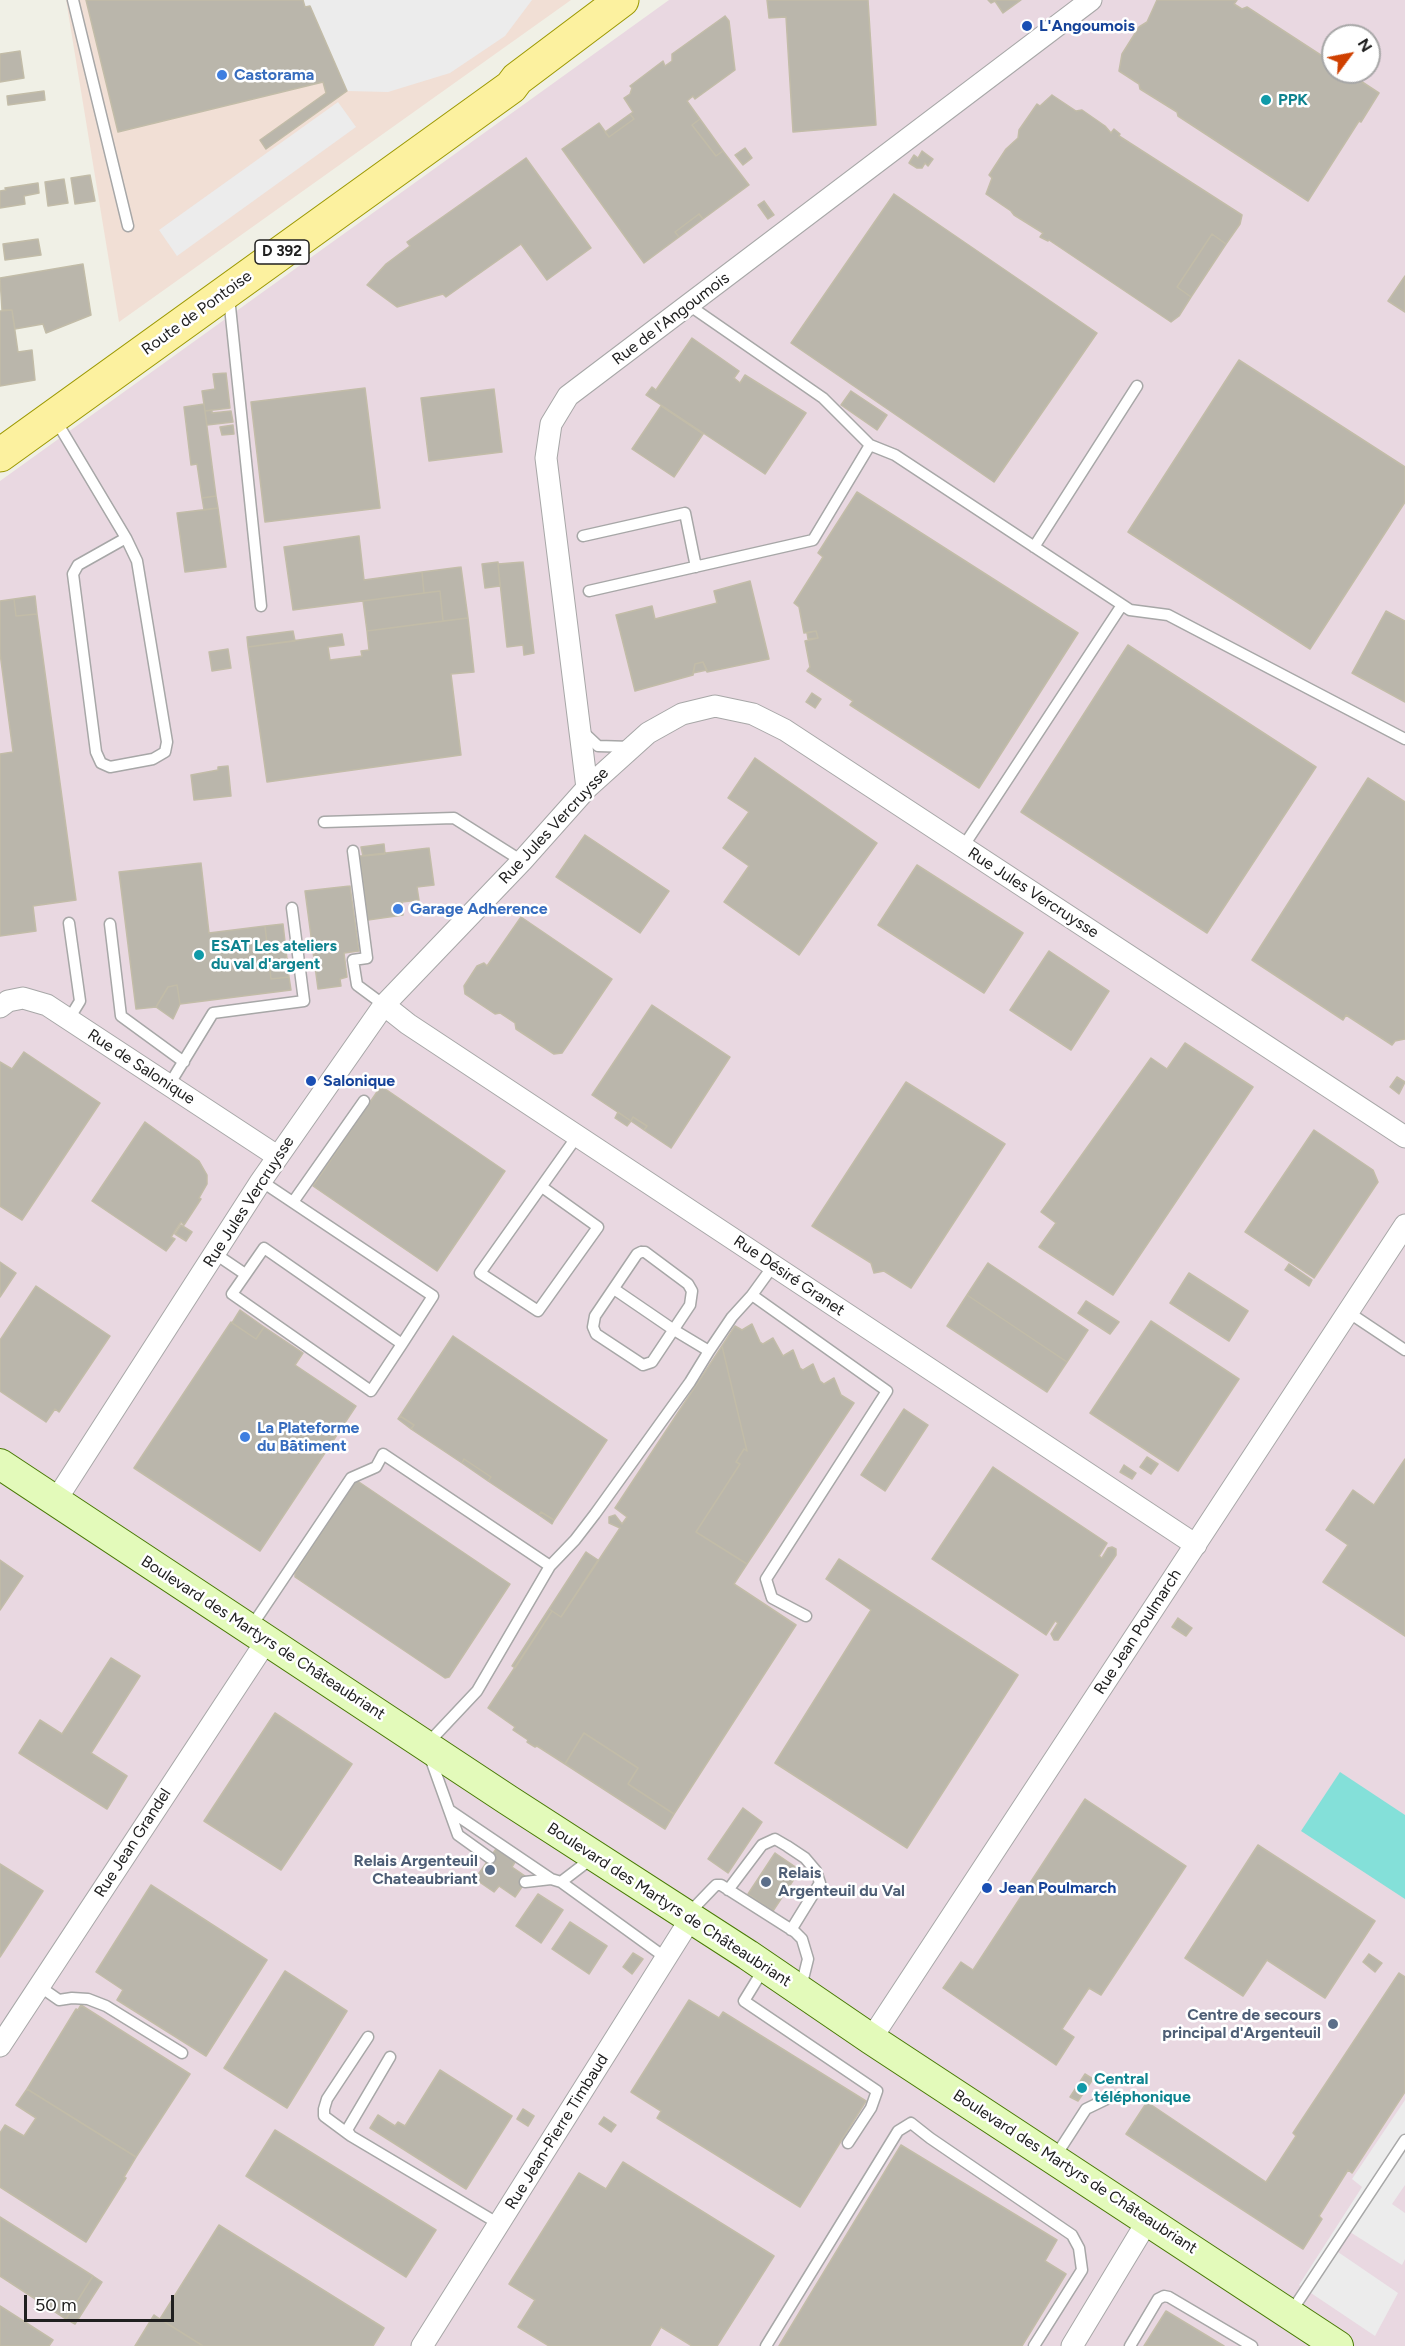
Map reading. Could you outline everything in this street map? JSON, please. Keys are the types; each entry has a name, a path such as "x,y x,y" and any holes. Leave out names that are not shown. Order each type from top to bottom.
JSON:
{"main road":[{"name":"Route de Pontoise","path":"511,87 517,79 622,0"},
{"name":"Route de Pontoise","path":"0,455 511,87 520,84 644,0"},
{"name":"Boulevard des Martyrs de Châteaubriant","path":"0,1464 1338,2346"}],"street":[{"name":"Rue de l'Angoumois","path":"587,788 546,458 550,424 568,396 690,306 1091,0"},
{"name":"Rue Jules Vercruysse","path":"56,1500 277,1156 384,1005 522,861 587,788 648,733 682,714 716,706 753,714 785,730 1405,1137"},
{"name":"Rue de Salonique","path":"0,1007 8,1001 23,998 48,1005 277,1156"},
{"name":"Rue Désiré Granet","path":"384,1005 408,1024 1196,1545"},
{"name":"Rue Jean Poulmarch","path":"871,2039 1405,1226"},
{"name":"Rue Jean Grandel","path":"0,2046 258,1635"},
{"name":"Rue Jean-Pierre Timbaud","path":"422,2346 666,1958 689,1917"},
{"path":"1072,2346 1148,2220"}],"lane":[{"path":"74,0 128,226"},
{"path":"228,290 261,606"},
{"path":"690,306 823,398 870,445 895,455 1130,610 1168,615 1405,739"},
{"path":"1034,547 1137,387"},
{"path":"53,416 126,538 137,561 167,742 165,752 153,759 110,767 101,763 96,752 73,574 78,565 126,538"},
{"path":"589,591 813,540 870,445"},
{"path":"584,536 685,513 696,567"},
{"path":"963,847 1122,605"},
{"path":"580,730 598,746 632,747"},
{"path":"324,822 454,818 522,861"},
{"path":"353,851 367,957 353,960 357,986 384,1005"},
{"path":"169,1085 213,1013 304,1000 292,908"},
{"path":"69,923 80,1001 69,1019"},
{"path":"110,924 121,1016 184,1062"},
{"path":"293,1202 364,1101"},
{"path":"542,1187 598,1227 538,1311 480,1273 578,1135"},
{"path":"261,1181 433,1296 402,1344 371,1391 232,1294 264,1248 402,1344"},
{"path":"645,1252 688,1284 692,1292 690,1305 652,1362 643,1365 596,1334 592,1327 595,1316 614,1289 637,1254 645,1252"},
{"path":"214,1253 245,1274"},
{"path":"490,1858 458,1835 426,1745 477,1691 550,1566 575,1540 595,1514 690,1382 732,1317 752,1295 773,1266"},
{"path":"614,1289 709,1351"},
{"path":"752,1295 887,1391 766,1579 772,1598 806,1616"},
{"path":"1348,1312 1405,1350"},
{"path":"258,1635 351,1478 376,1467 382,1454 550,1566"},
{"path":"448,1810 556,1880 666,1958"},
{"path":"728,1890 762,1845 775,1839 788,1846 805,1858 816,1871 820,1883 791,1930"},
{"path":"525,1882 556,1880 594,1856"},
{"path":"689,1917 716,1885 721,1885 791,1930 802,1939 808,1959 801,1991"},
{"path":"765,1967 744,2001 877,2091 871,2108 848,2143"},
{"path":"39,1986 59,2000 72,1998 88,2000 106,2006 182,2053"},
{"path":"368,2037 327,2099 324,2116 351,2136 499,2224"},
{"path":"351,2136 347,2130 390,2057"},
{"path":"1054,2158 1086,2109 1113,2096"},
{"path":"766,2346 898,2130 911,2123 1072,2235 1079,2248 1082,2270 1034,2346"},
{"path":"1290,2314 1405,2140"},
{"path":"1130,2346 1158,2299 1164,2296 1252,2346"}],"shaded area":[{"path":"66,0 571,0 119,322"},
{"path":"303,0 532,0 505,36 450,73 388,92 347,91 310,6 305,7"},
{"path":"669,0 1405,0 1405,2346 0,2346 0,481"},
{"path":"338,102 356,127 177,256 159,230"},
{"path":"1340,1772 1405,1815 1405,1899 1301,1831"},
{"path":"1405,2100 1405,2185 1392,2204 1405,2213 1405,2259 1402,2265 1350,2232 1338,2252 1398,2293 1375,2336 1299,2285 1362,2187 1352,2179"}],"building":[{"name":"Castorama","path":"86,0 303,0 305,7 310,6 347,91 266,149 260,140 326,93 323,82 118,132"},
{"path":"767,0 868,0 876,125 793,132 786,17 769,18"},
{"path":"988,0 1021,0 1003,13 995,1 991,3"},
{"name":"PPK","path":"1157,0 1237,0 1234,4 1242,9 1247,7 1321,55 1321,84 1365,84 1379,93 1308,201 1178,116 1177,112 1140,89 1139,84 1119,71 1122,54 1139,27 1147,22"},
{"path":"725,16 729,21 735,70 695,99 693,96 687,101 700,119 692,125 716,156 723,151 749,185 703,219 699,214 675,232 679,237 644,263 562,149 599,123 609,137 634,119 630,114 633,112 624,98 630,94 632,88 630,86 663,61 665,66 672,61 672,54"},
{"path":"20,51 24,78 0,82 0,54"},
{"path":"44,91 45,100 8,105 7,96"},
{"path":"1052,95 1076,111 1082,110 1111,133 1114,129 1120,134 1119,136 1242,215 1240,224 1226,244 1212,234 1177,287 1191,297 1179,316 1171,322 1049,240 1040,237 1043,233 986,194 992,178 989,175 1006,149 1018,138 1019,130 1037,104 1040,106"},
{"path":"630,114 634,119 609,137 605,132"},
{"path":"700,119 723,151 716,156 692,125"},
{"path":"745,148 752,158 743,165 735,155"},
{"path":"922,151 933,159 928,166 925,163 922,168 917,168 909,163 914,155 918,158"},
{"path":"526,158 591,248 547,280 521,244 446,297 443,294 397,307 367,285 386,264 410,246 407,242"},
{"path":"90,175 95,201 75,204 71,178"},
{"path":"64,179 68,203 48,206 45,182"},
{"path":"38,183 39,193 24,196 25,204 0,208 0,191 6,190 5,188"},
{"path":"894,194 1097,333 994,482 791,343"},
{"path":"764,201 774,215 768,219 758,205"},
{"path":"699,214 703,219 679,237 675,232"},
{"path":"1212,234 1226,244 1191,297 1177,287"},
{"path":"38,239 41,255 5,260 3,244"},
{"path":"83,264 91,315 46,333 43,324 15,329 12,310 2,310 0,278"},
{"path":"1405,276 1405,312 1388,301"},
{"path":"12,310 18,352 32,350 35,380 0,386 0,311"},
{"path":"692,338 739,371 734,378 740,383 745,375 806,413 765,474 646,395 652,387 656,390"},
{"path":"1239,360 1405,467 1405,502 1310,649 1128,532"},
{"path":"226,373 230,408 205,411 202,391 215,389 213,374"},
{"path":"365,388 380,508 265,522 251,402"},
{"path":"494,389 502,452 429,461 421,398"},
{"path":"851,391 887,415 877,430 841,405"},
{"path":"204,404 216,496 202,498 197,464 191,465 184,407"},
{"path":"661,406 703,434 674,477 632,449"},
{"path":"212,410 212,413 231,411 233,422 207,425 205,411"},
{"path":"233,425 234,434 222,435 220,427"},
{"path":"857,492 1078,633 979,788 850,705 853,701 807,671 810,667 805,641 818,638 816,631 804,633 799,607 794,603 823,557 818,553"},
{"path":"216,496 218,508 204,510 202,498"},
{"path":"218,508 226,567 185,572 177,513"},
{"path":"359,536 364,580 422,572 424,593 293,610 284,547"},
{"path":"498,562 500,586 485,588 482,564"},
{"path":"523,562 534,653 524,655 523,645 507,647 498,564"},
{"path":"461,567 468,618 443,621 440,591 424,593 422,572"},
{"path":"750,581 769,659 707,672 703,662 695,664 693,675 635,691 616,615 652,606 655,619 717,603 714,591"},
{"path":"440,591 443,621 367,631 363,601"},
{"path":"35,596 37,614 16,616 14,599"},
{"path":"14,599 16,616 37,614 76,900 33,906 36,931 0,936 0,754 13,752 0,653 0,601"},
{"path":"1386,611 1405,621 1405,702 1352,673"},
{"path":"468,618 474,672 451,674 461,755 267,782 248,647 342,634 344,645 328,647 330,660 362,656 361,651 369,650 367,631"},
{"path":"293,631 295,641 248,647 247,637"},
{"path":"816,631 818,638 808,639 807,633"},
{"path":"1128,645 1316,767 1207,933 1021,812"},
{"path":"228,649 231,668 212,671 209,652"},
{"path":"703,662 707,670 693,673 695,664"},
{"path":"812,693 821,699 815,708 806,702"},
{"path":"755,758 877,843 799,955 724,902 749,866 723,848 749,812 728,798"},
{"path":"228,766 231,796 194,800 191,775"},
{"path":"1368,778 1405,802 1405,1039 1395,1041 1392,1045 1346,1015 1343,1020 1252,960"},
{"path":"585,835 669,891 640,933 556,877"},
{"path":"384,844 385,854 363,856 361,847"},
{"path":"429,848 434,885 417,887 419,900 402,902 403,915 368,920 360,856"},
{"name":"ESAT Les ateliers du val d'argent","path":"201,863 209,933 265,926 271,979 289,977 291,990 180,1004 177,985 168,987 156,1007 136,1009 119,872"},
{"path":"917,865 1023,933 984,993 878,925"},
{"path":"350,886 359,951 344,953 347,977 340,979 341,986 318,989 305,891"},
{"path":"521,917 612,979 562,1053 554,1054 516,1029 515,1023 500,1013 495,1014 465,994 464,986 477,966 484,963 487,966"},
{"path":"283,924 289,977 271,979 265,926"},
{"path":"1049,951 1109,991 1071,1050 1010,1010"},
{"path":"177,985 180,1004 173,1019 156,1007 168,987"},
{"path":"652,1005 730,1057 671,1148 644,1130 647,1126 633,1117 631,1121 592,1095"},
{"path":"1185,1043 1253,1087 1113,1295 1039,1247 1056,1223 1041,1212 1151,1058 1167,1069"},
{"path":"24,1052 100,1103 22,1220 0,1206 0,1062 12,1069"},
{"path":"1397,1077 1405,1082 1399,1094 1390,1087"},
{"path":"906,1082 1005,1144 911,1288 884,1271 874,1273 871,1263 812,1226"},
{"path":"381,1086 505,1171 437,1271 313,1186"},
{"path":"618,1112 631,1121 627,1126 615,1118"},
{"path":"633,1117 647,1126 644,1130 631,1121"},
{"path":"145,1122 199,1161 207,1175 207,1184 199,1198 201,1199 184,1225 181,1222 171,1237 175,1239 166,1251 92,1201"},
{"path":"1314,1130 1373,1170 1378,1182 1314,1278 1245,1232"},
{"path":"181,1225 192,1232 186,1241 175,1234"},
{"path":"0,1262 16,1273 0,1297"},
{"path":"988,1263 1088,1330 1067,1362 967,1295"},
{"path":"1289,1264 1312,1280 1309,1286 1285,1270"},
{"path":"1189,1273 1248,1311 1229,1341 1170,1303"},
{"path":"36,1286 110,1336 59,1412 55,1409 46,1422 0,1391 0,1340"},
{"path":"967,1295 1067,1362 1047,1392 947,1326"},
{"path":"1086,1301 1119,1322 1110,1334 1078,1313"},
{"path":"240,1310 264,1327 256,1339 232,1323"},
{"path":"1151,1321 1239,1379 1178,1471 1090,1413"},
{"name":"La Plateforme du Bâtiment","path":"231,1322 256,1339 264,1327 303,1353 295,1365 356,1406 260,1551 134,1468"},
{"path":"752,1324 760,1342 763,1344 773,1338 783,1356 793,1350 800,1368 803,1370 813,1364 820,1381 824,1384 834,1378 841,1395 854,1403 747,1564 696,1532 740,1464 736,1462 744,1449 747,1451 722,1346 735,1326 742,1330"},
{"path":"453,1336 607,1440 554,1520 541,1512 539,1515 488,1481 491,1477 464,1459 462,1463 411,1429 414,1425 400,1416"},
{"path":"722,1346 747,1451 744,1449 736,1462 740,1464 696,1532 747,1564 734,1584 796,1625 674,1814 628,1784 638,1768 584,1733 565,1764 527,1742 528,1740 513,1730 515,1727 488,1708 552,1611 561,1617 620,1528 609,1523 609,1517 615,1515 622,1524 627,1517 615,1508"},
{"path":"904,1409 928,1425 885,1491 861,1475"},
{"path":"400,1416 414,1425 411,1429 398,1419"},
{"path":"1147,1457 1158,1464 1151,1474 1140,1467"},
{"path":"464,1459 491,1477 488,1481 462,1463"},
{"path":"1405,1459 1405,1636 1323,1582 1348,1545 1326,1530 1353,1490 1374,1505"},
{"path":"1124,1465 1136,1473 1132,1479 1120,1472"},
{"path":"993,1467 1107,1543 1099,1556 1102,1558 1108,1548 1116,1549 1116,1555 1058,1640 1054,1640 1051,1634 1058,1623 1055,1621 1046,1635 932,1559"},
{"path":"356,1480 510,1584 449,1677 445,1678 295,1577 295,1573"},
{"path":"541,1512 554,1520 552,1524 539,1515"},
{"path":"586,1552 598,1560 561,1617 549,1609"},
{"path":"839,1559 1018,1675 907,1848 775,1763 871,1610 826,1579"},
{"path":"0,1560 23,1576 0,1610"},
{"path":"549,1609 552,1611 515,1668 512,1666"},
{"path":"1178,1618 1192,1628 1186,1636 1172,1627"},
{"path":"111,1658 140,1676 91,1753 127,1776 107,1809 19,1753 40,1720 62,1734"},
{"path":"275,1713 352,1764 281,1870 204,1821"},
{"path":"584,1733 638,1768 628,1784 674,1814 665,1829 565,1764"},
{"path":"1085,1799 1186,1866 1101,1995 1089,1988 1062,2029 1074,2037 1056,2065 943,1988 961,1962 973,1970"},
{"path":"743,1808 762,1822 728,1873 708,1859"},
{"path":"1258,1845 1375,1921 1325,1998 1267,1960 1243,1996 1185,1958"},
{"path":"496,1849 515,1862 512,1867 528,1878 515,1897 499,1886 494,1892 475,1879"},
{"path":"775,1853 800,1870 773,1911 748,1894"},
{"path":"0,1864 43,1891 0,1957"},
{"path":"151,1885 267,1960 206,2056 117,2000 123,1990 96,1972"},
{"path":"538,1894 563,1910 541,1943 516,1926"},
{"path":"570,1922 607,1946 589,1974 552,1949"},
{"path":"633,1953 643,1959 632,1974 623,1967"},
{"path":"1369,1954 1382,1963 1375,1972 1363,1962"},
{"path":"285,1971 347,2011 287,2108 224,2068"},
{"path":"1399,1973 1405,1977 1405,2092 1352,2173 1348,2170 1319,2216 1322,2219 1303,2249 1126,2134 1147,2102 1266,2182 1296,2136 1293,2133"},
{"path":"689,2000 719,2018 723,2012 866,2101 800,2207 657,2118 661,2111 631,2092"},
{"path":"81,2005 190,2074 136,2157 27,2089 76,2009 78,2010"},
{"path":"440,2070 512,2116 466,2189 370,2128 378,2115 395,2126 398,2122 405,2126"},
{"name":"Central téléphonique","path":"1085,2074 1093,2079 1078,2101 1070,2097"},
{"path":"27,2089 136,2157 124,2177 126,2178 86,2242 0,2187 0,2133 5,2125 24,2136 36,2118 16,2105"},
{"path":"523,2109 534,2116 528,2126 517,2119"},
{"path":"604,2117 616,2125 611,2132 599,2124"},
{"path":"275,2130 436,2230 406,2277 246,2176"},
{"path":"901,2145 1057,2240 1045,2261 1066,2274 1022,2346 779,2346"},
{"path":"623,2162 774,2256 717,2346 692,2346 661,2327 650,2346 549,2346 518,2327 535,2300 509,2284 579,2173 606,2189"},
{"path":"0,2217 93,2276 66,2319 0,2276"},
{"path":"219,2225 384,2328 373,2346 203,2346 160,2319"},
{"path":"93,2276 102,2282 75,2324 66,2319"},
{"path":"0,2306 53,2340 49,2346 0,2346"},
{"path":"1166,2311 1224,2346 1144,2346"},
{"path":"154,2315 160,2319 203,2346 135,2346"}],"place":[{"name":"L'Angoumois","path":"1027,26"},
{"name":"Castorama","path":"222,75"},
{"name":"PPK","path":"1266,100"},
{"name":"Garage Adherence","path":"398,909"},
{"name":"ESAT Les ateliers du val d'argent","path":"199,955"},
{"name":"Salonique","path":"311,1081"},
{"name":"La Plateforme du Bâtiment","path":"245,1437"},
{"name":"Relais Argenteuil Chateaubriant","path":"490,1870"},
{"name":"Relais Argenteuil du Val","path":"766,1882"},
{"name":"Jean Poulmarch","path":"987,1888"},
{"name":"Centre de secours principal d'Argenteuil","path":"1333,2024"},
{"name":"Central téléphonique","path":"1082,2088"}]}
